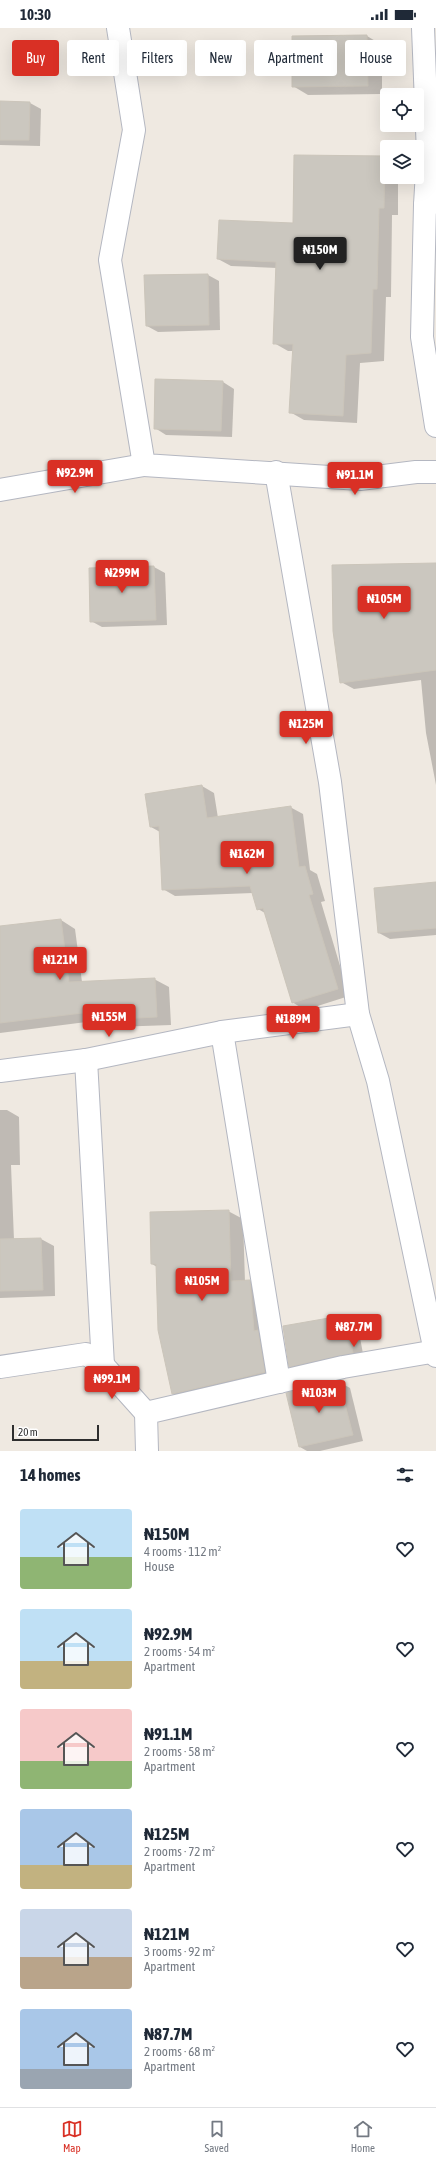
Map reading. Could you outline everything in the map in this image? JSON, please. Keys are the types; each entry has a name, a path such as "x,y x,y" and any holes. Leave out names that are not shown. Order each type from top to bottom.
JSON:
{"street":[{"path":"118,28 134,130 110,260 144,465"},
{"path":"424,28 431,203 422,337 436,426"},
{"path":"0,490 144,465 276,472 360,479 416,472 436,472"},
{"path":"146,1413 343,1368 436,1353 378,1081 358,1014 330,782 276,472"},
{"path":"0,1071 86,1060 222,1032 358,1014"},
{"path":"222,1032 279,1382"},
{"path":"86,1060 103,1365"},
{"path":"0,1367 86,1354 103,1365 146,1413 147,1451"}],"building":[{"path":"367,35 367,40 345,40 345,76 368,76 368,86 292,87 292,76 337,76 337,40 292,40 292,36"},
{"path":"0,101 30,102 29,140 0,140"},
{"path":"294,155 380,156 380,184 384,184 384,208 379,208 377,289 373,289 371,353 346,355 343,416 289,413 293,344 273,344 276,262 217,259 219,220 293,223"},
{"path":"208,274 209,325 146,326 144,275"},
{"path":"155,379 223,381 221,431 154,429"},
{"path":"436,563 436,670 340,683 333,631 332,565"},
{"path":"154,566 156,620 90,622 89,568"},
{"path":"202,785 207,818 291,806 299,867 305,866 313,894 309,895 338,989 292,1003 263,908 257,910 250,886 162,890 159,826 150,827 145,794"},
{"path":"436,882 436,928 378,933 374,888"},
{"path":"61,919 69,982 155,978 157,1017 99,1020 99,1011 0,1023 0,926"},
{"path":"229,1210 231,1281 250,1280 254,1331 258,1330 265,1372 172,1394 158,1330 156,1264 151,1264 150,1212"},
{"path":"41,1238 43,1290 0,1291 0,1239"},
{"path":"346,1315 353,1353 289,1367 283,1326"},
{"path":"339,1381 353,1435 299,1447 286,1393"}]}
